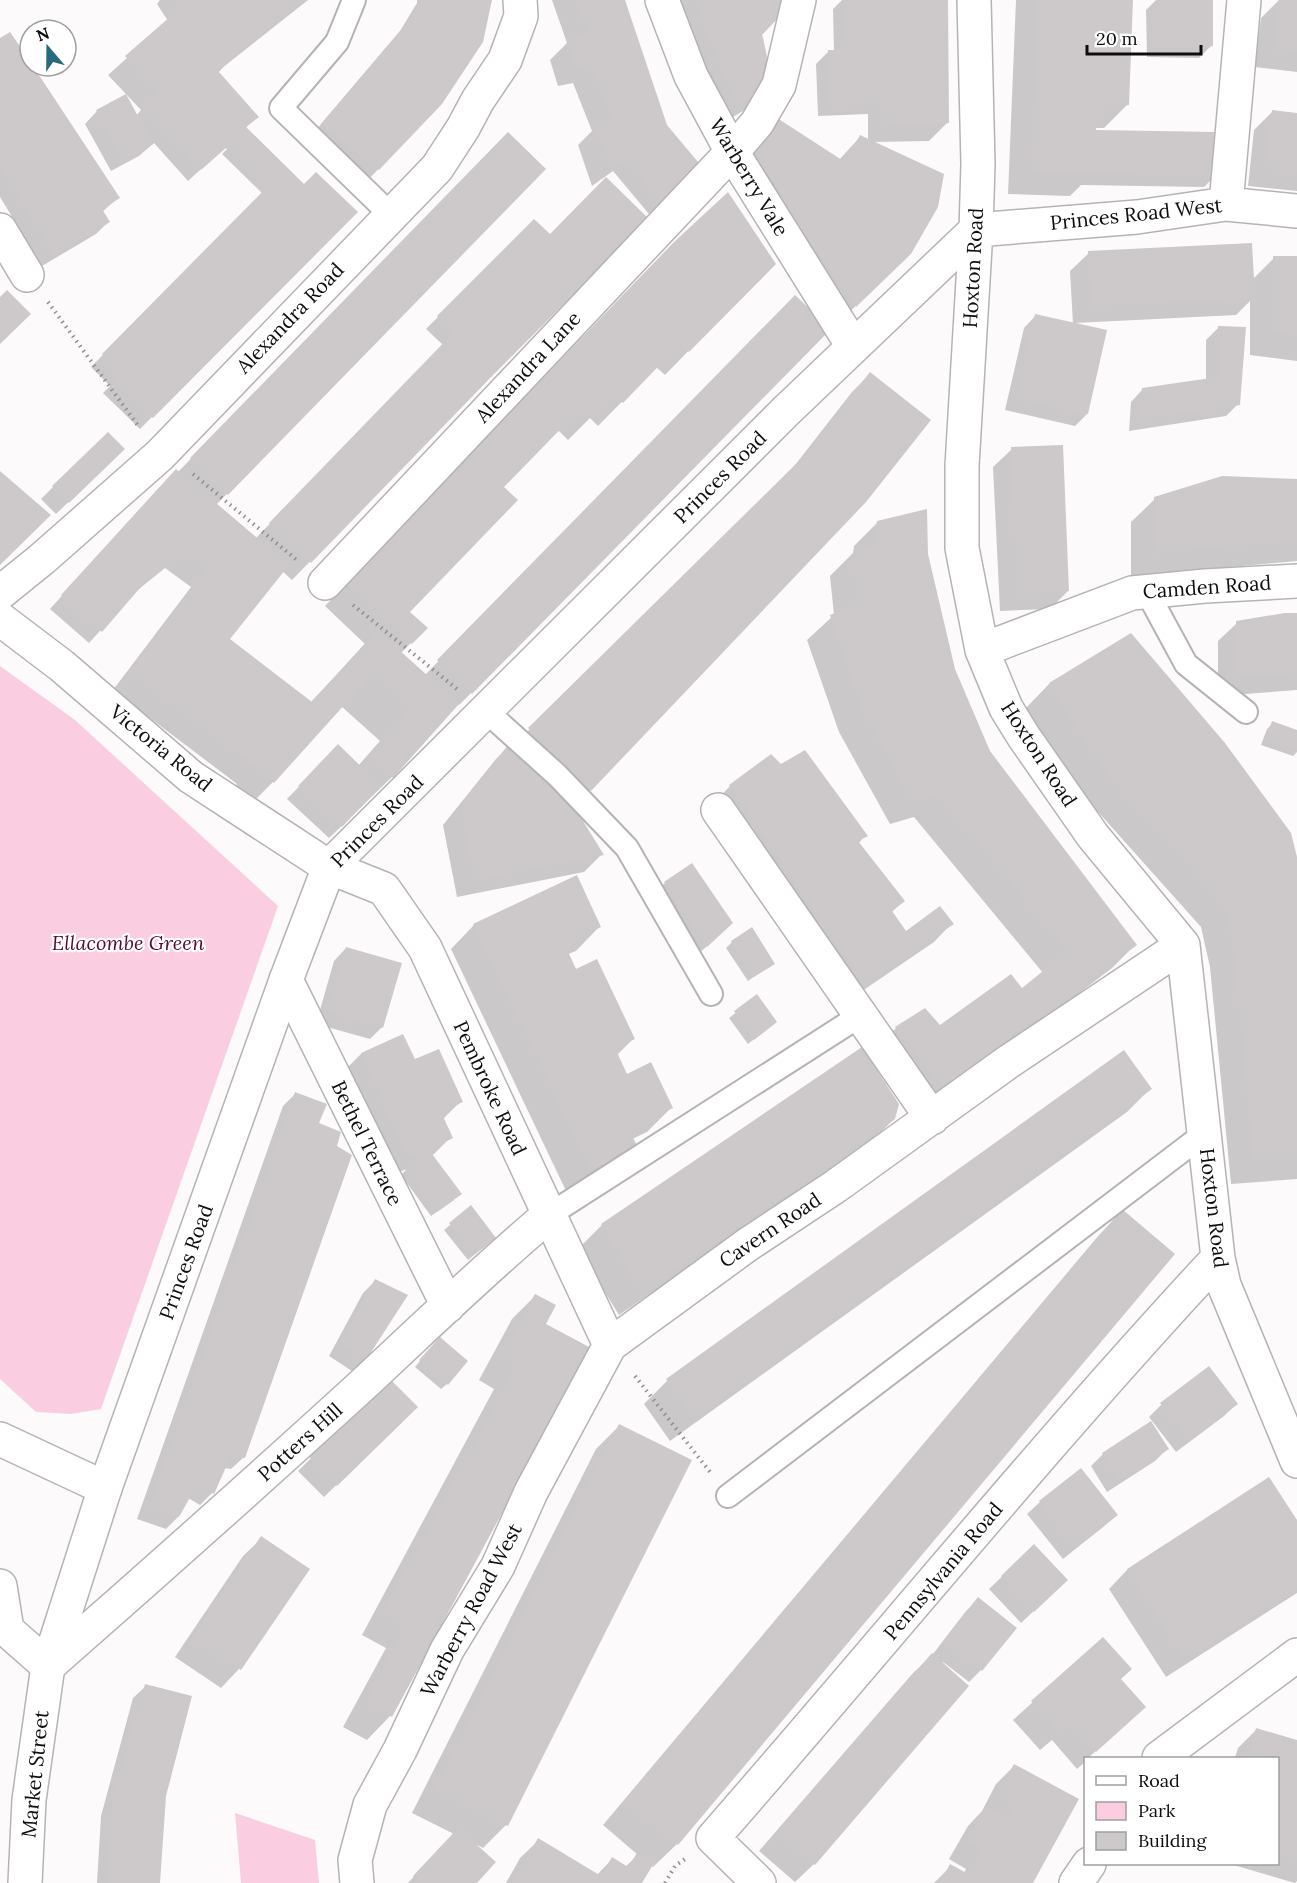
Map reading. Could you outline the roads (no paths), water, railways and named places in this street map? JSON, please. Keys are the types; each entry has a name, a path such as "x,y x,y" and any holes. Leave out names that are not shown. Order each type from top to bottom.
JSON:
{"street":[{"name":"Alexandra Road","path":"0,593 42,559 160,454 437,168 478,100 506,60 520,16 520,0"},
{"name":"Warberry Vale","path":"662,0 691,76 732,152 854,345"},
{"name":"Alexandra Lane","path":"325,583 757,123 778,85 799,0"},
{"name":"Hoxton Road","path":"974,0 978,164 962,466 962,548 982,650 1006,708 1024,737 1093,836 1183,945 1218,1258 1224,1285 1297,1461"},
{"path":"1226,204 1244,0"},
{"name":"Princes Road West","path":"976,230 1137,217 1226,204 1297,211"},
{"path":"0,230 27,275"},
{"name":"Princes Road","path":"48,1666 105,1488 286,980 329,867 854,345 976,230"},
{"name":"Camden Road","path":"982,650 1132,593 1297,581"},
{"name":"Victoria Road","path":"0,619 62,666 191,777 329,867"},
{"path":"718,810 933,1118"},
{"name":"Pembroke Road","path":"329,867 384,890 425,948 610,1345"},
{"name":"Cavern Road","path":"610,1345 747,1245 933,1118 1008,1062 1183,945"},
{"name":"Bethel Terrace","path":"286,980 448,1306"},
{"name":"Potters Hill","path":"48,1666 156,1572 448,1306 492,1263 549,1215"},
{"name":"Pennsylvania Road","path":"759,1883 713,1838 1063,1430 1218,1258"},
{"name":"Warberry Road West","path":"357,1883 356,1860 370,1805 400,1750 447,1650 498,1566 531,1492 610,1345"},
{"path":"0,1439 105,1488"},
{"path":"0,1586 7,1630 48,1666"},
{"path":"1160,1757 1297,1655"},
{"name":"Market Street","path":"25,1883 29,1800 48,1666"},
{"path":"1076,1883 1088,1865"}],"lane":[{"path":"354,0 337,42 281,108 390,214"},
{"path":"1147,592 1186,664 1246,712"},
{"path":"486,711 557,775 627,848 711,994"},
{"path":"549,1215 861,1015"},
{"path":"728,1496 1204,1134"}],"park label":[{"name":"Ellacombe Green","path":"128,943"}]}
